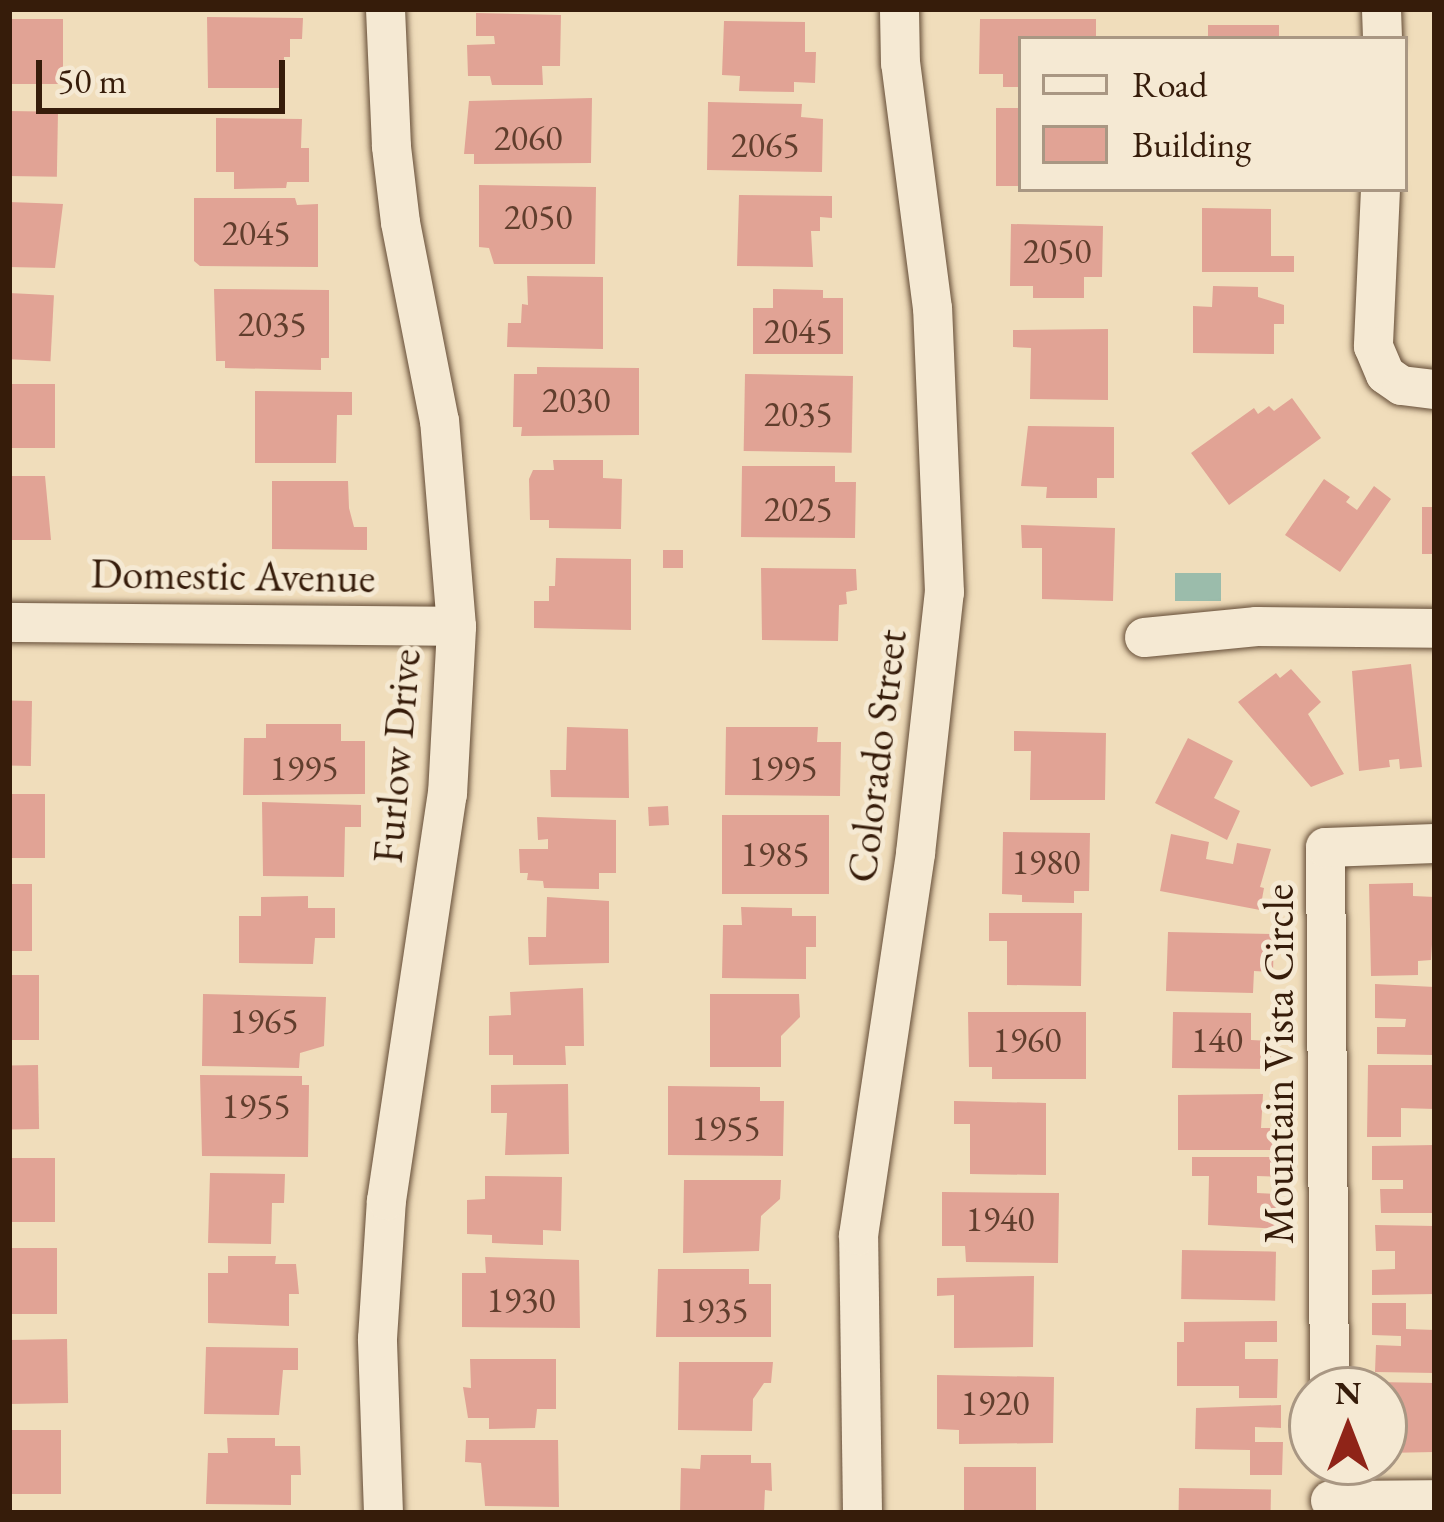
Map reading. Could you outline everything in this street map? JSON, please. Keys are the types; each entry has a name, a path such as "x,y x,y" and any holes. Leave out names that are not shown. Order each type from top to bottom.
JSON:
{"street":[{"name":"Furlow Drive","path":"383,1513 377,1338 386,1201 447,794 456,626 439,421 400,222 391,146 386,9"},
{"name":"Colorado Street","path":"862,1513 858,1234 868,1140 916,853 944,592 932,308 900,63 899,9"},
{"path":"1380,192 1373,346 1385,374 1401,385 1435,389"},
{"name":"Domestic Avenue","path":"9,622 456,626"},
{"path":"1144,637 1256,626 1435,628"},
{"name":"Mountain Vista Circle","path":"1329,1366 1325,847 1435,844"},
{"path":"1328,1492 1435,1499"}],"shaded area":[{"path":"1175,573 1221,573 1221,601 1175,601"}],"building":[{"path":"476,13 561,15 560,66 542,66 543,85 492,85 490,76 468,76 467,45 495,44 494,36 476,36"},
{"path":"207,17 303,18 302,39 290,39 290,57 284,57 283,88 208,88"},
{"path":"9,19 63,19 63,84 9,84"},
{"path":"980,19 1096,19 1096,36 1018,36 1018,87 1003,87 1003,74 979,74"},
{"path":"724,21 805,22 805,52 816,52 815,83 794,82 794,92 739,91 740,76 722,75"},
{"path":"1208,25 1279,25 1279,36 1208,36"},
{"path":"592,98 591,163 474,164 474,154 464,154 469,101"},
{"path":"708,102 802,104 801,117 823,119 822,172 707,170"},
{"path":"996,108 1018,108 1018,186 996,186"},
{"path":"9,111 58,112 57,177 9,176"},
{"path":"216,118 302,119 301,148 309,148 309,182 287,182 286,188 234,189 234,172 216,172"},
{"path":"479,185 596,187 595,264 494,264 489,248 479,247"},
{"path":"739,195 832,196 832,218 820,217 820,231 811,231 813,267 737,266"},
{"path":"194,198 295,198 297,205 318,204 318,267 200,266 194,261"},
{"path":"9,202 63,204 55,268 9,267"},
{"path":"1202,208 1271,209 1271,256 1294,256 1294,272 1202,272"},
{"path":"1011,224 1103,226 1102,277 1084,277 1084,298 1033,298 1033,286 1010,286"},
{"path":"527,276 603,277 603,349 507,347 508,323 521,323 522,304 528,305"},
{"path":"1213,286 1258,287 1258,297 1284,305 1284,324 1274,324 1274,354 1193,353 1193,306 1212,307"},
{"path":"214,289 329,290 329,358 321,358 321,370 225,368 225,361 216,361"},
{"path":"773,289 823,290 823,298 843,298 843,354 753,354 753,308 773,308"},
{"path":"9,293 54,295 50,361 9,359"},
{"path":"1108,329 1108,400 1030,399 1031,348 1013,347 1013,330"},
{"path":"537,367 639,368 639,435 521,436 522,427 513,427 514,374 537,374"},
{"path":"745,374 853,376 852,453 744,451"},
{"path":"9,384 55,384 55,448 9,448"},
{"path":"255,391 352,392 352,415 337,415 336,463 255,463"},
{"path":"1292,398 1321,438 1229,505 1191,453 1254,408 1258,414 1269,406 1274,411"},
{"path":"1028,426 1114,427 1114,478 1097,478 1097,498 1046,498 1047,487 1021,486"},
{"path":"553,460 603,460 603,478 622,479 621,529 549,528 549,520 530,520 529,479 533,470 554,470"},
{"path":"742,466 835,466 835,482 856,482 855,538 741,537"},
{"path":"9,476 45,476 51,540 9,540"},
{"path":"1324,479 1350,497 1346,502 1357,510 1374,486 1391,499 1340,572 1285,535"},
{"path":"272,481 348,481 354,527 367,527 367,550 272,549"},
{"path":"1422,507 1435,507 1435,554 1422,554"},
{"path":"1021,525 1115,528 1113,601 1042,599 1042,548 1022,548"},
{"path":"663,550 683,550 683,568 663,568"},
{"path":"556,558 631,559 631,630 534,628 534,601 549,601"},
{"path":"761,568 856,569 857,590 846,592 847,604 839,605 838,641 762,640"},
{"path":"1411,664 1422,767 1400,769 1399,759 1389,760 1390,767 1359,771 1352,671"},
{"path":"1291,669 1321,702 1308,714 1344,774 1311,787 1238,702 1276,673 1280,678"},
{"path":"9,701 32,701 31,766 9,766"},
{"path":"266,724 341,724 341,741 365,741 365,794 243,795 244,738 266,738"},
{"path":"567,727 628,729 629,798 551,797 550,770 566,770"},
{"path":"726,727 818,727 817,742 841,742 840,796 725,795"},
{"path":"1014,731 1106,733 1105,800 1030,800 1031,751 1014,751"},
{"path":"1188,738 1233,761 1214,798 1240,811 1227,840 1155,803"},
{"path":"9,794 45,794 45,858 9,858"},
{"path":"262,802 361,805 361,827 345,827 344,877 263,876"},
{"path":"668,806 669,825 649,826 648,807"},
{"path":"722,815 829,815 829,894 722,894"},
{"path":"537,817 616,820 616,873 599,873 599,889 544,888 543,881 527,880 528,873 520,873 519,849 548,849 548,839 538,840"},
{"path":"1003,832 1090,833 1089,891 1074,891 1074,903 1022,902 1022,895 1002,894"},
{"path":"1171,834 1209,842 1206,859 1233,864 1237,843 1271,849 1260,887 1264,888 1260,910 1160,891"},
{"path":"1413,883 1413,896 1435,897 1431,960 1418,961 1418,975 1371,976 1369,884"},
{"path":"9,884 32,884 32,951 9,951"},
{"path":"308,896 308,908 335,908 335,938 315,938 313,964 239,963 239,916 261,916 261,897"},
{"path":"547,897 609,901 609,963 529,965 528,937 546,937"},
{"path":"741,907 792,908 792,916 816,916 816,947 806,947 806,979 722,978 723,925 742,925"},
{"path":"989,913 1082,913 1081,986 1007,985 1007,941 989,941"},
{"path":"1168,932 1274,934 1273,972 1254,971 1253,993 1166,991"},
{"path":"9,975 39,975 39,1040 9,1040"},
{"path":"1375,984 1435,987 1435,1055 1377,1054 1377,1027 1405,1027 1406,1019 1375,1018"},
{"path":"583,988 584,1046 565,1046 566,1065 513,1065 513,1055 489,1055 489,1016 511,1015 510,992"},
{"path":"203,994 326,997 324,1046 300,1053 299,1068 202,1066"},
{"path":"710,994 799,994 800,1017 781,1036 781,1067 710,1067"},
{"path":"968,1012 1086,1012 1086,1079 992,1079 992,1067 969,1067"},
{"path":"1173,1012 1251,1013 1251,1040 1272,1041 1270,1069 1172,1068"},
{"path":"38,1065 39,1129 10,1129 9,1066"},
{"path":"1368,1065 1435,1065 1435,1109 1401,1108 1401,1137 1367,1137"},
{"path":"200,1075 302,1076 302,1085 309,1085 308,1157 202,1156"},
{"path":"568,1084 569,1154 505,1155 507,1113 491,1113 491,1085"},
{"path":"668,1086 760,1087 760,1101 784,1101 783,1156 668,1155"},
{"path":"1263,1094 1261,1128 1281,1128 1281,1150 1178,1150 1178,1095"},
{"path":"954,1101 1046,1103 1046,1175 970,1174 970,1124 954,1124"},
{"path":"1435,1145 1435,1213 1381,1213 1380,1189 1403,1189 1403,1180 1372,1180 1372,1146"},
{"path":"1192,1157 1286,1157 1286,1177 1257,1176 1257,1193 1281,1194 1281,1229 1208,1225 1209,1176 1192,1176"},
{"path":"9,1158 55,1158 55,1222 9,1222"},
{"path":"210,1173 285,1174 284,1203 272,1203 271,1244 208,1243"},
{"path":"485,1176 562,1177 561,1231 543,1230 543,1245 492,1243 492,1235 467,1234 467,1200 485,1199"},
{"path":"684,1180 781,1180 780,1199 761,1216 759,1251 683,1253"},
{"path":"942,1192 1059,1193 1058,1263 966,1262 965,1246 942,1246"},
{"path":"1375,1225 1435,1226 1435,1294 1372,1295 1372,1270 1395,1269 1395,1251 1376,1251"},
{"path":"9,1248 57,1248 57,1314 9,1314"},
{"path":"1182,1250 1276,1252 1275,1301 1181,1299"},
{"path":"228,1256 276,1256 275,1264 296,1264 299,1294 289,1294 289,1326 208,1323 208,1273 228,1273"},
{"path":"485,1257 579,1260 580,1328 462,1327 462,1273 486,1273"},
{"path":"658,1269 749,1269 749,1284 771,1284 771,1337 656,1337"},
{"path":"1034,1276 1033,1347 954,1348 954,1295 937,1296 937,1278"},
{"path":"1372,1303 1406,1303 1406,1329 1435,1330 1435,1373 1408,1373 1408,1366 1375,1366 1376,1345 1401,1346 1401,1336 1372,1335"},
{"path":"1277,1321 1277,1342 1245,1342 1245,1359 1278,1359 1277,1398 1239,1398 1239,1386 1177,1386 1177,1342 1184,1342 1184,1322"},
{"path":"67,1339 68,1403 10,1404 9,1340"},
{"path":"206,1347 298,1348 298,1370 283,1370 279,1415 204,1414"},
{"path":"470,1359 556,1359 556,1409 537,1409 535,1428 489,1429 489,1418 468,1418 463,1387 471,1388"},
{"path":"679,1362 773,1362 771,1383 764,1383 753,1399 752,1431 678,1430"},
{"path":"937,1375 1054,1377 1053,1443 959,1444 959,1430 937,1429"},
{"path":"1408,1383 1435,1383 1435,1452 1408,1453"},
{"path":"1281,1405 1281,1428 1255,1427 1255,1442 1283,1442 1282,1475 1250,1475 1250,1450 1195,1449 1196,1408"},
{"path":"9,1430 61,1430 61,1494 9,1494"},
{"path":"227,1438 275,1438 275,1446 300,1446 301,1475 291,1475 291,1505 206,1504 208,1453 228,1453"},
{"path":"466,1440 558,1440 559,1507 485,1506 481,1463 465,1462"},
{"path":"701,1455 751,1455 751,1463 771,1463 772,1491 765,1490 764,1513 680,1513 681,1468 700,1469"},
{"path":"964,1467 1036,1467 1036,1513 964,1513"},
{"path":"1179,1488 1271,1490 1271,1513 1179,1513"}]}
